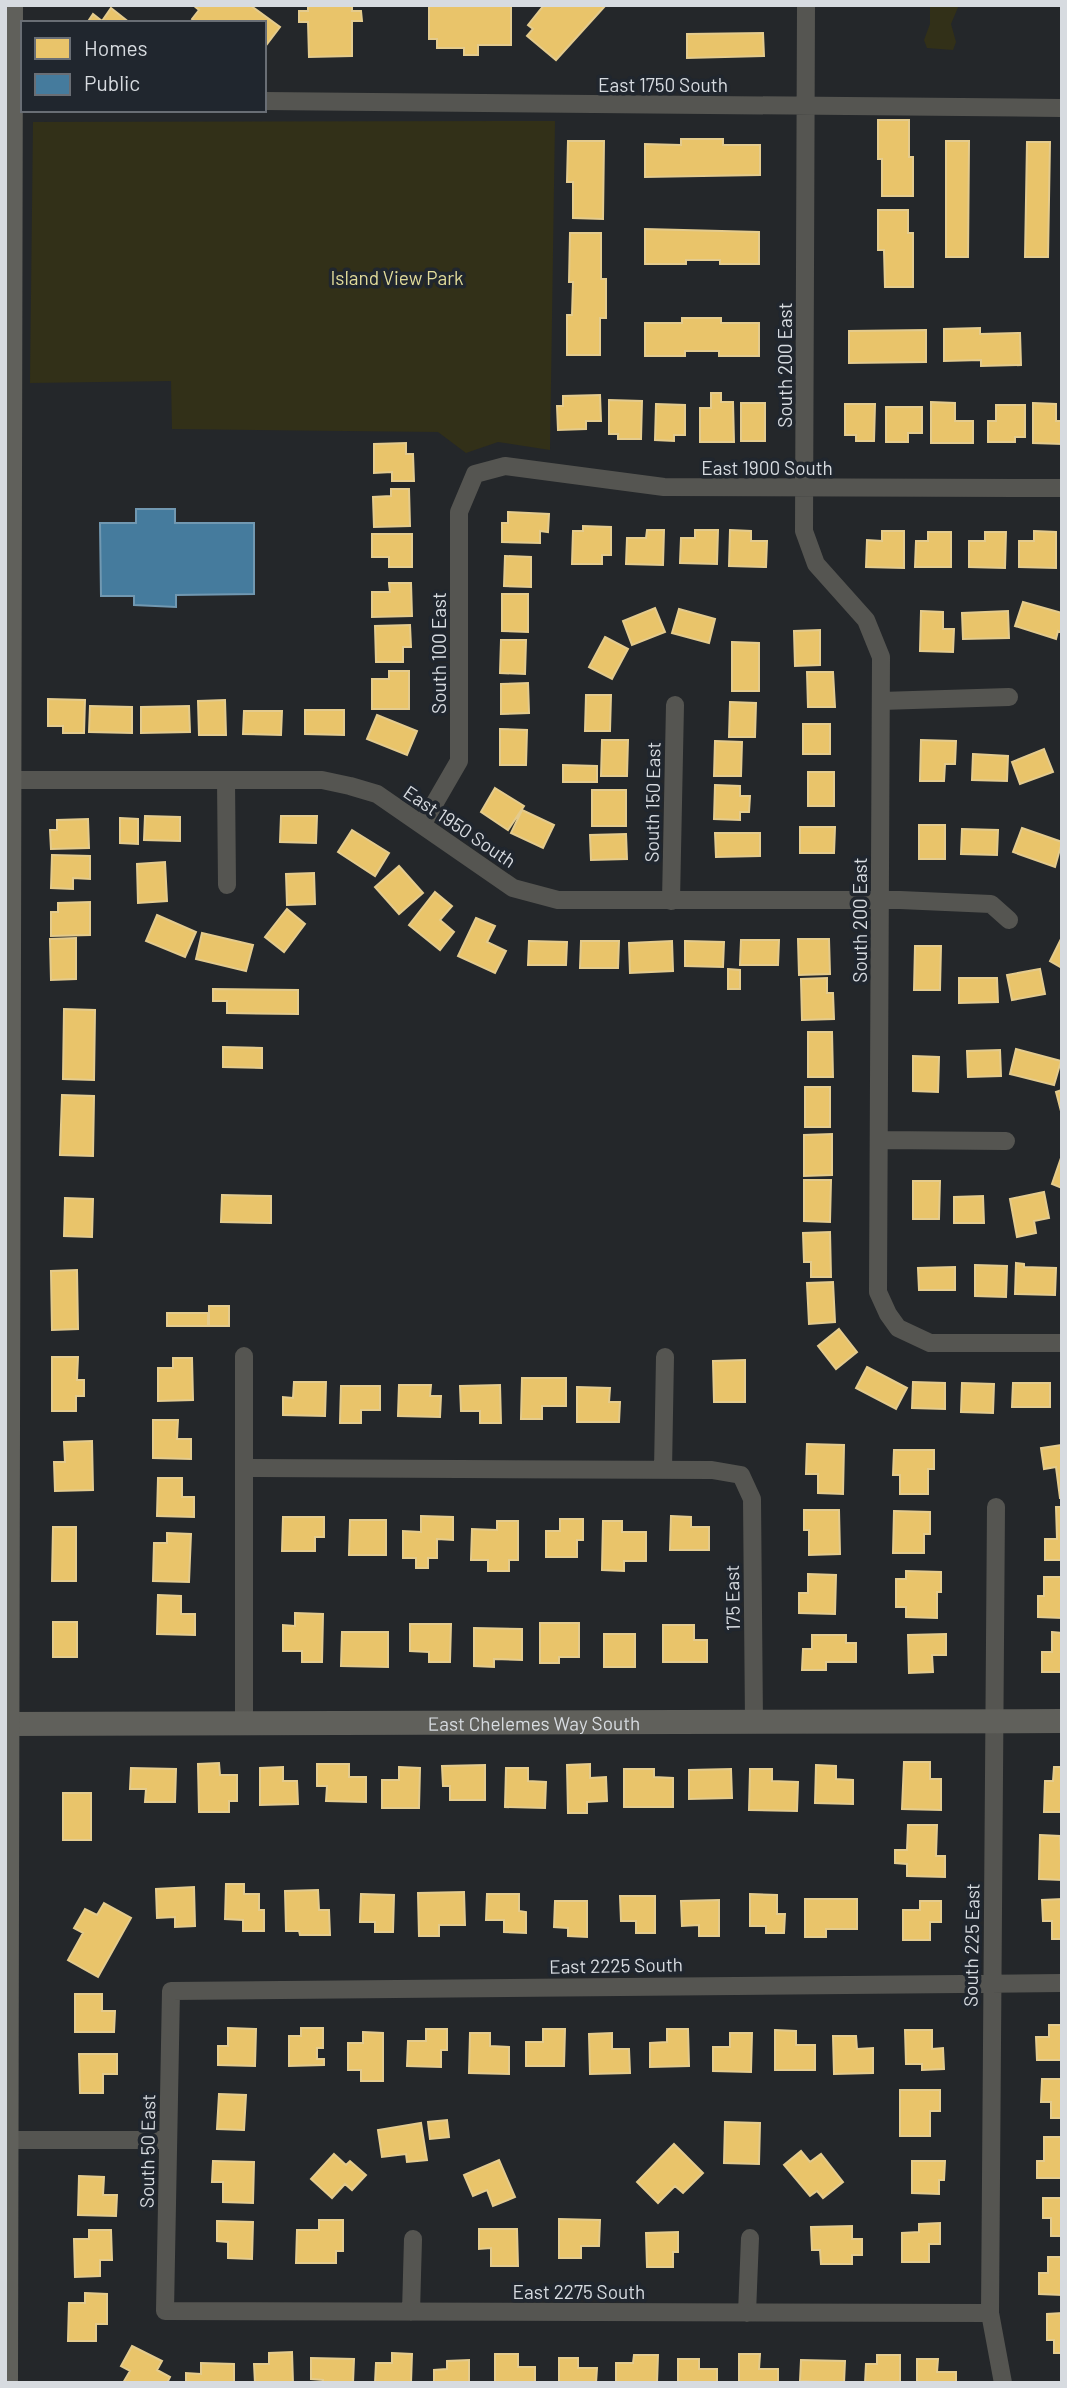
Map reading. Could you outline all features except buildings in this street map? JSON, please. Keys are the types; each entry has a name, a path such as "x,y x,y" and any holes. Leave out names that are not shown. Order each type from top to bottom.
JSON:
{"street":[{"path":"6,2383 8,577 17,99 11,5"},
{"name":"South 200 East","path":"806,5 804,531 816,564 866,620 881,657 878,1292 898,1328 930,1343 1062,1343"},
{"name":"East 1750 South","path":"266,101 1061,108"},
{"name":"East 1900 South","path":"475,474 505,466 664,487 1062,488"},
{"name":"South 100 East","path":"422,825 459,761 459,512 475,474"},
{"path":"881,701 1009,697"},
{"name":"South 150 East","path":"671,901 675,705"},
{"name":"East 1950 South","path":"9,780 322,780 377,794 513,888 558,900 879,899 991,904 1009,920"},
{"path":"226,780 227,885"},
{"path":"878,1140 1006,1141"},
{"path":"244,1356 244,1723"},
{"path":"245,1468 663,1470 666,1357"},
{"name":"175 East","path":"663,1470 712,1470 741,1475 752,1499 754,1722"},
{"name":"South 225 East","path":"996,1507 990,2313 1003,2383"},
{"name":"East Chelemes Way South","path":"7,1724 1062,1721"},
{"name":"East 2225 South","path":"171,1991 1062,1983"},
{"name":"South 50 East","path":"165,2311 171,1991"},
{"path":"7,2140 168,2140"},
{"path":"747,2313 750,2238"},
{"path":"411,2312 412,2239"},
{"name":"East 2275 South","path":"165,2311 990,2313"}],"green space":[{"path":"930,5 959,5 951,24 956,42 953,50 927,48 924,40 930,24"},
{"name":"Island View Park","path":"555,121 550,450 498,442 466,453 438,432 172,429 171,381 30,383 33,122"}]}
